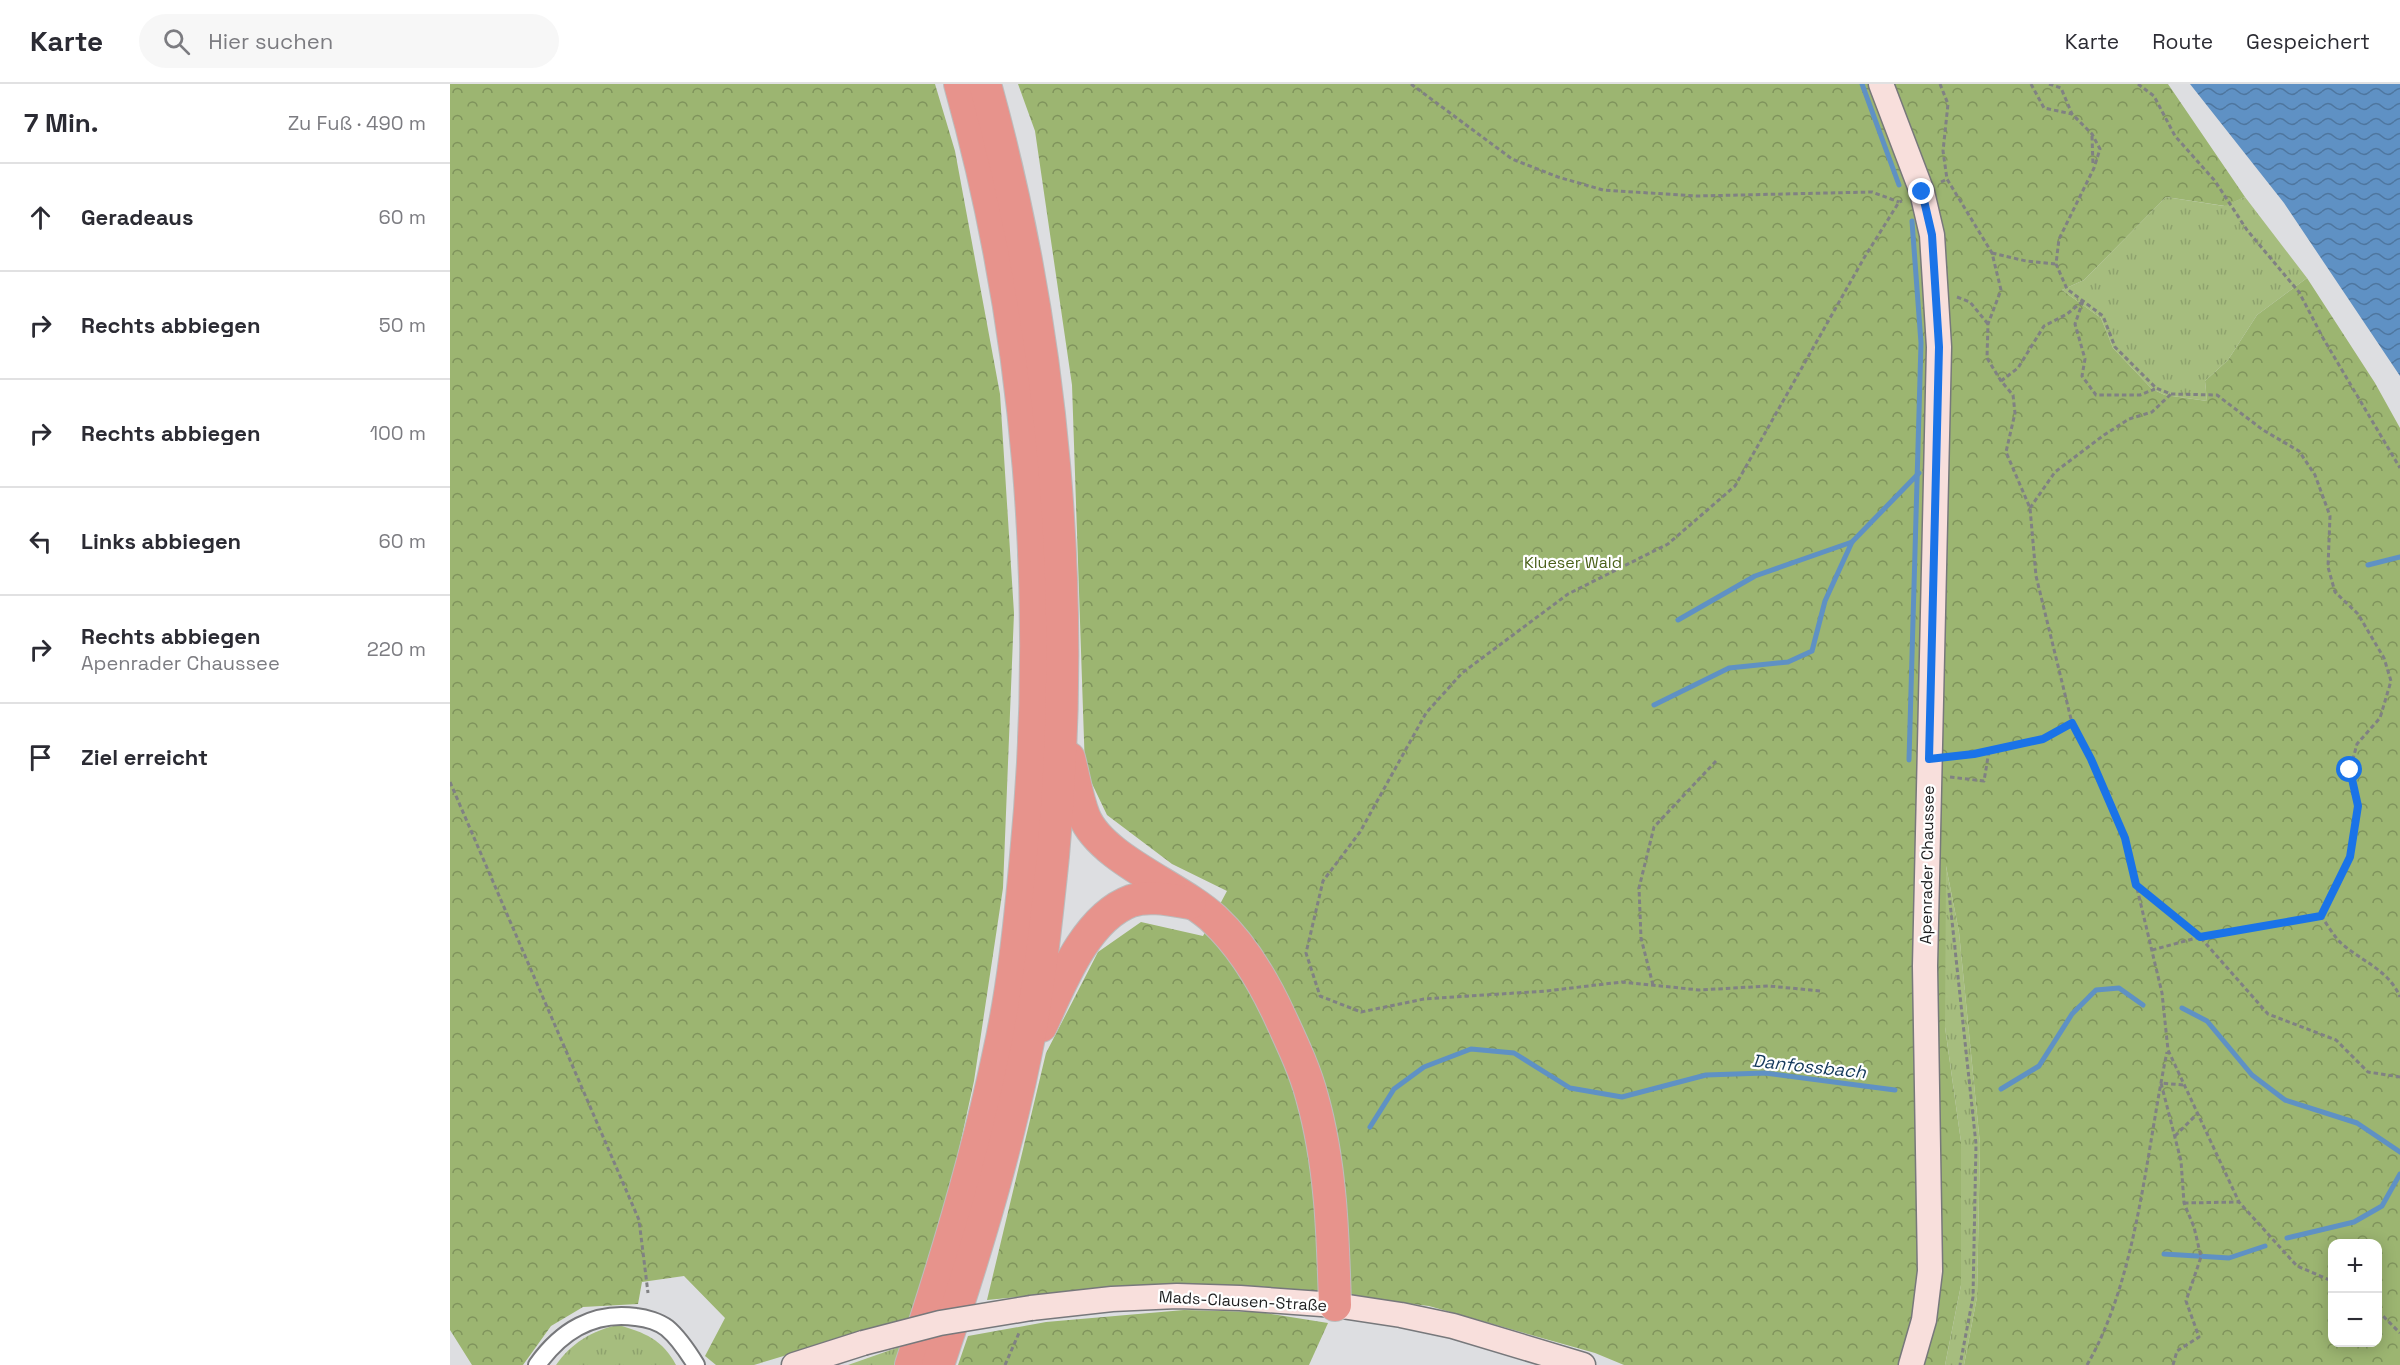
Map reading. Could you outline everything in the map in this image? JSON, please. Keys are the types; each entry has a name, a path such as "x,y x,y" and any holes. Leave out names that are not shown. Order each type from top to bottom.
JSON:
{"highway":[{"path":"911,1365 942,1274 971,1173 999,1054 1022,902 1036,726 1035,550 1020,379 980,156 960,84"},
{"path":"938,1365 966,1282 1026,1056 1048,905 1061,729 1063,653 1061,550 1045,377 1028,265 1004,151 985,84"},
{"path":"1061,729 1084,817 1097,837 1115,852 1214,918 1235,942 1268,990 1294,1047 1312,1097 1324,1160 1332,1228 1335,1305"},
{"path":"1026,1056 1064,978 1091,931 1111,913 1131,901 1160,898 1194,904"}],"street":[{"name":"Apenrader Chaussee","path":"1881,84 1922,192 1932,235 1939,347 1925,966 1930,1271 1924,1320 1911,1365"},
{"name":"Mads-Clausen-Straße","path":"794,1365 863,1343 940,1323 1031,1308 1112,1299 1177,1296 1335,1305 1401,1315 1453,1326 1583,1365"},
{"path":"537,1365 546,1353 574,1329 596,1317 620,1315 644,1318 666,1327 687,1350 696,1365"}],"path":[{"path":"1940,84 1948,104 1943,151 1947,179 1992,254 2001,290 1988,324 1987,358 2013,395 2015,413 2006,452 2030,508 2036,576 2072,723 2091,759 2125,838 2162,993 2168,1050 2239,1203 2296,1266 2328,1279"},
{"path":"2031,84 2044,108 2072,114"},
{"path":"2049,84 2061,88 2072,114 2092,134 2100,149 2094,168 2059,239 2056,264 2067,289 2103,316 2115,347 2156,388 2172,394 2217,395 2263,430 2299,451 2315,475 2330,516 2328,567 2335,592 2358,614 2384,658 2391,681 2380,718 2356,744 2350,770 2358,806 2350,857 2321,916"},
{"path":"2138,84 2154,96 2175,136 2215,181 2247,230 2299,292 2323,338 2400,468"},
{"path":"1413,85 1512,159 1558,177 1603,190 1696,196 1872,192 1899,202 1864,258 1735,486 1668,544 1568,594 1462,673 1426,713 1360,832 1323,881 1306,953 1320,996 1361,1012 1424,999 1499,992 1546,991 1622,982 1699,990 1769,986 1820,991"},
{"path":"2092,134 2094,168"},
{"path":"1992,254 2056,264"},
{"path":"1950,294 1971,302 1988,324"},
{"path":"2001,381 2018,368 2044,326 2067,314 2084,301"},
{"path":"2084,301 2075,324 2085,359 2082,376 2096,395 2140,394 2156,388"},
{"path":"2030,508 2055,472 2129,419 2152,412 2172,394"},
{"path":"1929,759 1989,751 2043,739 2072,723"},
{"path":"1947,777 1984,781 1989,751"},
{"path":"1653,985 1641,938 1639,888 1654,826 1716,761"},
{"path":"450,782 639,1220 648,1293"},
{"path":"1948,884 1976,1144 1973,1297 1959,1365"},
{"path":"2136,885 2200,937 2268,1014 2336,1040 2368,1072 2400,1077"},
{"path":"2151,950 2200,937 2321,916"},
{"path":"2321,916 2341,942 2371,963 2396,988 2400,997"},
{"path":"2087,1365 2100,1343 2124,1274 2168,1050"},
{"path":"2161,1083 2183,1085"},
{"path":"2161,1083 2181,1161 2184,1203 2194,1227 2201,1257 2186,1301 2199,1337 2177,1351 2173,1365"},
{"path":"2174,1136 2197,1114"},
{"path":"2184,1203 2239,1203"},
{"path":"2382,1315 2400,1333"},
{"path":"1005,1365 1019,1334"}],"green space":[{"path":"450,84 935,84 955,151 1000,394 1014,613 1003,888 974,1081 923,1314 754,1365 716,1365 705,1356 725,1318 684,1276 642,1282 638,1304 583,1307 551,1326 523,1365 472,1365 450,1330"},
{"name":"Klueser Wald","path":"1018,84 2168,84 2245,197 2225,206 2166,197 2084,280 2062,290 2101,318 2113,348 2152,389 2165,395 2207,401 2205,381 2228,360 2257,315 2307,278 2375,383 2400,428 2400,1365 1964,1365 1977,1297 1980,1144 1959,932 1946,866 1945,1027 1961,1142 1961,1285 1945,1365 1624,1365 1595,1353 1429,1306 1258,1286 1126,1286 987,1300 1046,1053 1098,952 1141,922 1203,936 1227,891 1172,864 1107,815 1085,769 1072,385 1035,131"},
{"path":"2166,197 2224,206 2245,197 2307,278 2257,315 2228,360 2205,381 2207,401 2165,395 2152,389 2113,348 2101,318 2062,290 2084,280"},
{"path":"1945,861 1959,932 1980,1144 1977,1297 1964,1365 1945,1365 1961,1285 1961,1142 1945,1027"},
{"path":"1184,1310 1259,1312 1328,1323 1309,1365 958,1365 968,1336 1046,1322"},
{"path":"618,1325 652,1338 665,1349 676,1365 556,1365 575,1344 600,1330"},
{"path":"902,1346 894,1365 848,1365"}],"water":[{"path":"2190,84 2400,84 2400,376 2284,203"}],"waterway":[{"path":"1862,84 1899,185"},
{"path":"1909,760 1921,343 1912,221"},
{"path":"1654,705 1729,668 1788,662 1812,651 1825,601 1852,542 1919,473"},
{"path":"1678,620 1755,576 1852,542"},
{"path":"2368,565 2400,557"},
{"name":"Danfossbach","path":"2001,1089 2039,1066 2072,1014 2096,990 2119,988 2143,1005"},
{"name":"Danfossbach","path":"2182,1008 2207,1021 2252,1075 2285,1100 2357,1123 2400,1152"},
{"name":"Danfossbach","path":"1370,1127 1394,1089 1424,1067 1471,1049 1514,1053 1570,1088 1622,1097 1706,1075 1765,1073 1895,1090"},
{"path":"2287,1238 2354,1222 2382,1206 2400,1174"},
{"path":"2164,1254 2229,1258 2265,1246"}],"route":[{"path":"1922,192 1932,235 1939,347 1929,759 1974,754 2043,739 2072,723 2091,759 2125,838 2136,885 2200,937 2321,916 2350,857 2358,806 2350,770"}]}
